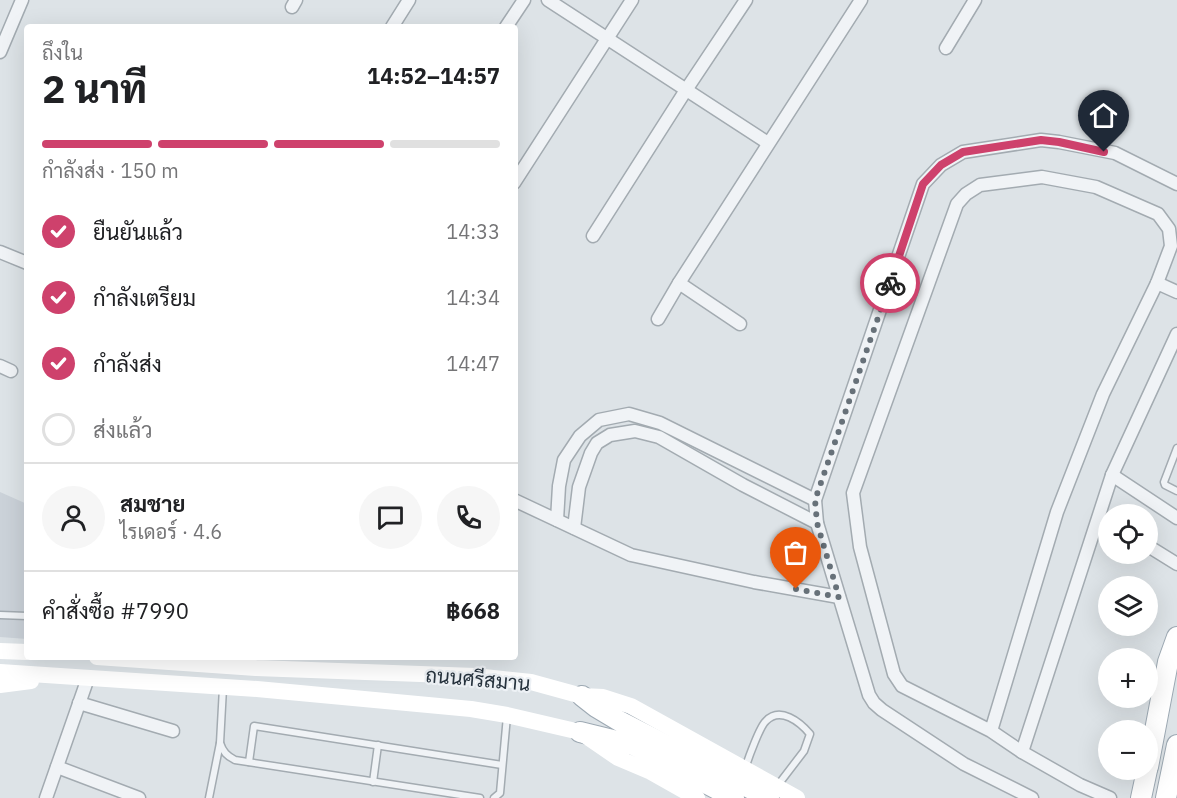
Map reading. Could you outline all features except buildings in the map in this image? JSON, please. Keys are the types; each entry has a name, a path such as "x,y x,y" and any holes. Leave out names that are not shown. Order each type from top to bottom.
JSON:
{"main road":[{"path":"1157,720 1168,662 1177,637"},
{"path":"0,651 24,652"},
{"name":"ถนนศรีสมาน","path":"177,660 475,676 531,682 582,696 603,697 631,706 744,769 772,792 796,798"},
{"name":"ถนนศรีสมาน","path":"0,672 224,687 471,709 507,715 580,732 618,758 651,772 697,798"},
{"path":"0,685 65,676"},
{"path":"582,696 621,722 772,792"},
{"path":"580,732 633,745 734,798"},
{"path":"1166,798 1177,745"},
{"path":"1141,798 1145,780"}],"street":[{"path":"0,52 22,0"},
{"path":"394,24 409,0"},
{"path":"508,24 524,0"},
{"path":"548,0 768,143"},
{"path":"518,177 632,0"},
{"path":"593,236 746,0"},
{"path":"658,320 679,283 861,0"},
{"path":"946,48 975,0"},
{"path":"1032,798 964,764 874,703 869,695 817,523 815,500 923,184 941,165 963,152 1041,140 1115,153 1177,184"},
{"path":"991,731 1057,512 1103,394 1157,283 1172,246 1169,229 1158,214 1096,187 1042,177 980,184 957,204 853,492 860,547 894,674 902,686 991,731 1022,752 1080,785 1110,798"},
{"path":"0,252 24,262"},
{"path":"679,283 740,324"},
{"path":"1157,283 1177,292"},
{"path":"1106,504 1112,475 1177,334"},
{"path":"557,520 559,486 564,460 580,436 599,420 629,414 660,423 815,500"},
{"path":"574,528 579,487 597,443 610,435 635,431 659,437 817,523"},
{"path":"673,445 680,433"},
{"path":"1112,475 1177,518"},
{"path":"518,502 631,555 754,582 839,597"},
{"path":"1022,752 1098,533"},
{"path":"1158,552 1177,564"},
{"path":"46,798 87,678"},
{"path":"78,703 172,731"},
{"path":"57,767 116,794 139,798"}],"lane":[{"path":"1177,448 1164,482 1165,485 1177,491"},
{"path":"0,615 24,615"},
{"path":"209,798 220,743 224,687"},
{"path":"495,798 500,793 507,715"},
{"path":"744,769 764,722 773,716 784,715 801,724 810,734 804,751 772,792"},
{"path":"249,762 254,726 502,765"},
{"path":"220,743 223,751 235,760 480,798"},
{"path":"373,782 378,745"}],"shaded area":[{"path":"0,492 24,503 24,639 0,637"}],"way so far":[{"path":"796,589 839,597 817,523 815,500 890,283"}],"route":[{"path":"890,283 923,184 941,165 963,152 1041,140 1104,152"}]}
